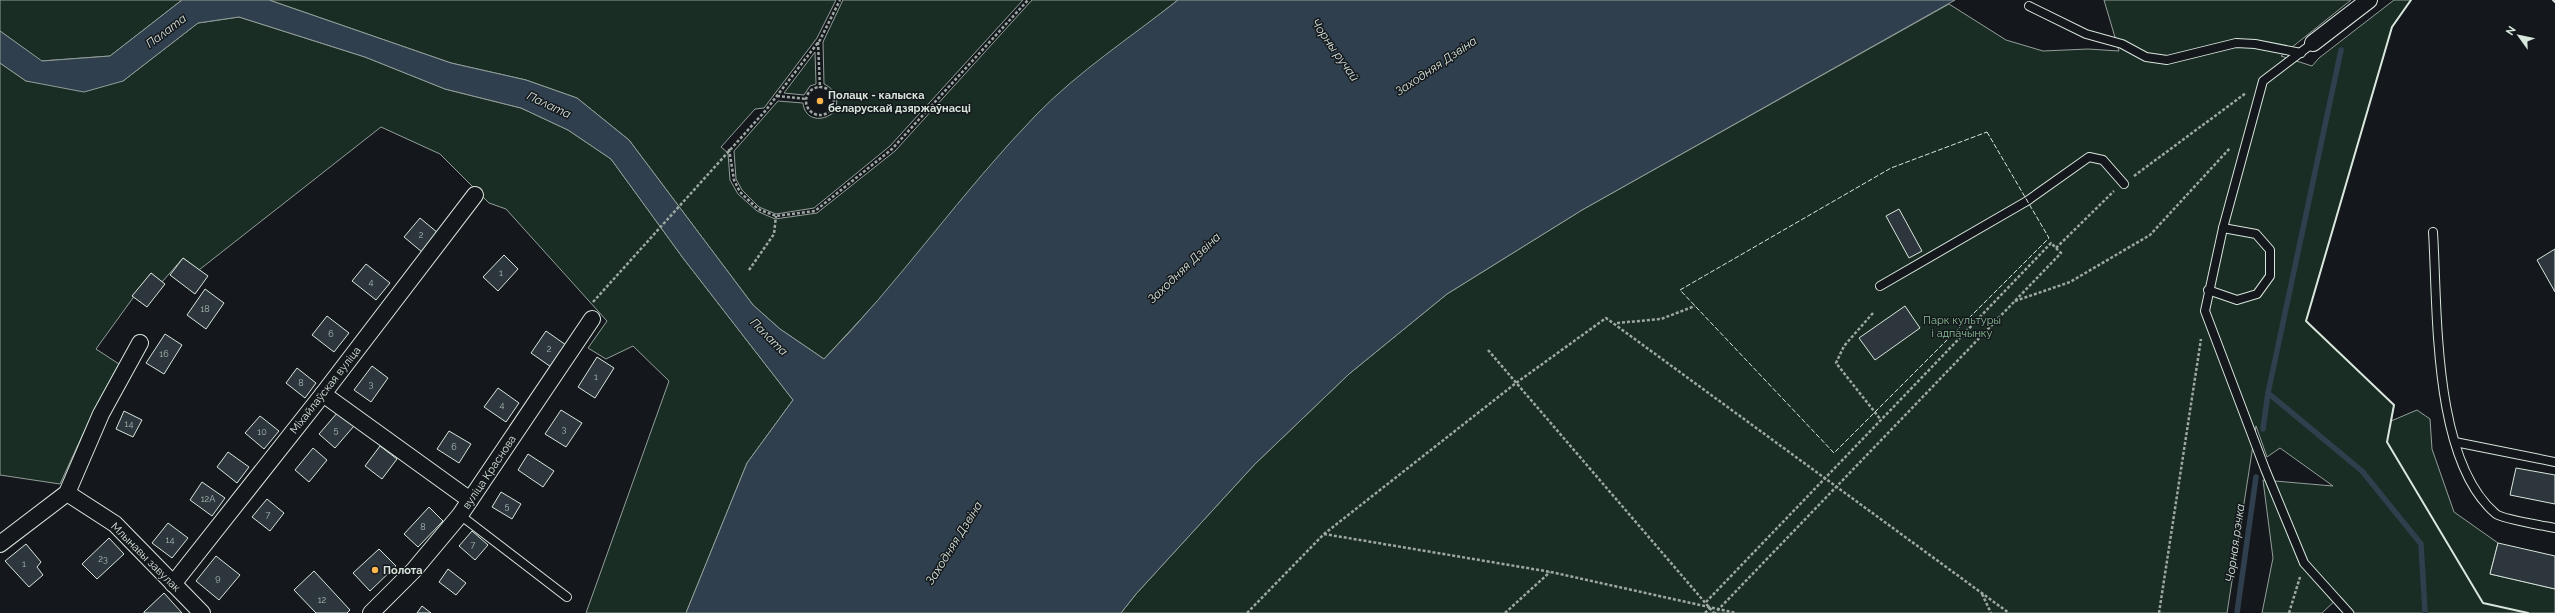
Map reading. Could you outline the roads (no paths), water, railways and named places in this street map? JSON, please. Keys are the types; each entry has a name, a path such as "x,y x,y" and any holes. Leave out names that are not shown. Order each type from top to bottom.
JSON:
{"street":[{"path":"2307,48 2369,0"},
{"name":"Міхайлаўская вуліца","path":"173,584 323,394 475,195"},
{"name":"вуліца Краснова","path":"371,613 414,570 460,515 591,312"},
{"path":"0,544 67,493 101,414 140,343"},
{"path":"323,394 470,500"},
{"name":"Млынавы завулак","path":"67,493 115,524 202,613"}],"lane":[{"path":"2029,6 2086,34 2122,44 2146,57 2167,60 2236,44 2307,48"},
{"path":"2307,48 2263,81 2223,228 2208,290 2205,311 2265,469 2304,563 2349,613"},
{"path":"1880,286 2027,201 2089,157 2103,160 2124,184"},
{"path":"2208,290 2237,300 2257,294 2270,276 2270,250 2256,234 2223,228"},
{"path":"2433,232 2443,389 2455,442 2469,483 2497,515 2555,528"},
{"path":"2455,442 2555,462"},
{"path":"460,515 567,597"}],"water":[{"path":"182,0 269,0 451,63 526,80 577,98 629,140 753,305 780,329 824,359 879,299 982,174 1037,114 1070,83 1178,0 1955,0 1582,210 1447,294 1349,374 1255,464 1136,594 1121,613 686,613 747,463 793,400 683,258 611,159 568,130 521,108 445,89 365,57 239,17 198,23 123,81 84,92 26,81 0,63 0,31 42,61 110,56"}],"waterway":[{"path":"2341,50 2268,393 2362,471 2421,544 2425,613"},
{"name":"Чорная рэчка","path":"2263,429 2268,393"},
{"name":"Чорная рэчка","path":"2237,613 2256,477"}],"place":[{"name":"Полацк - калыска беларускай дзяржаўнасці","path":"820,101"},
{"name":"Полота","path":"375,570"}],"water label":[{"name":"Палата","path":"166,31"},
{"name":"Чорны ручай","path":"1335,50"},
{"name":"Заходняя Дзвіна","path":"1436,66"},
{"name":"Палата","path":"549,105"},
{"name":"Заходняя Дзвіна","path":"1184,268"},
{"name":"Палата","path":"769,337"},
{"name":"Заходняя Дзвіна","path":"954,543"}],"park label":[{"name":"Парк культуры і адпачынку","path":"1962,326"}]}
